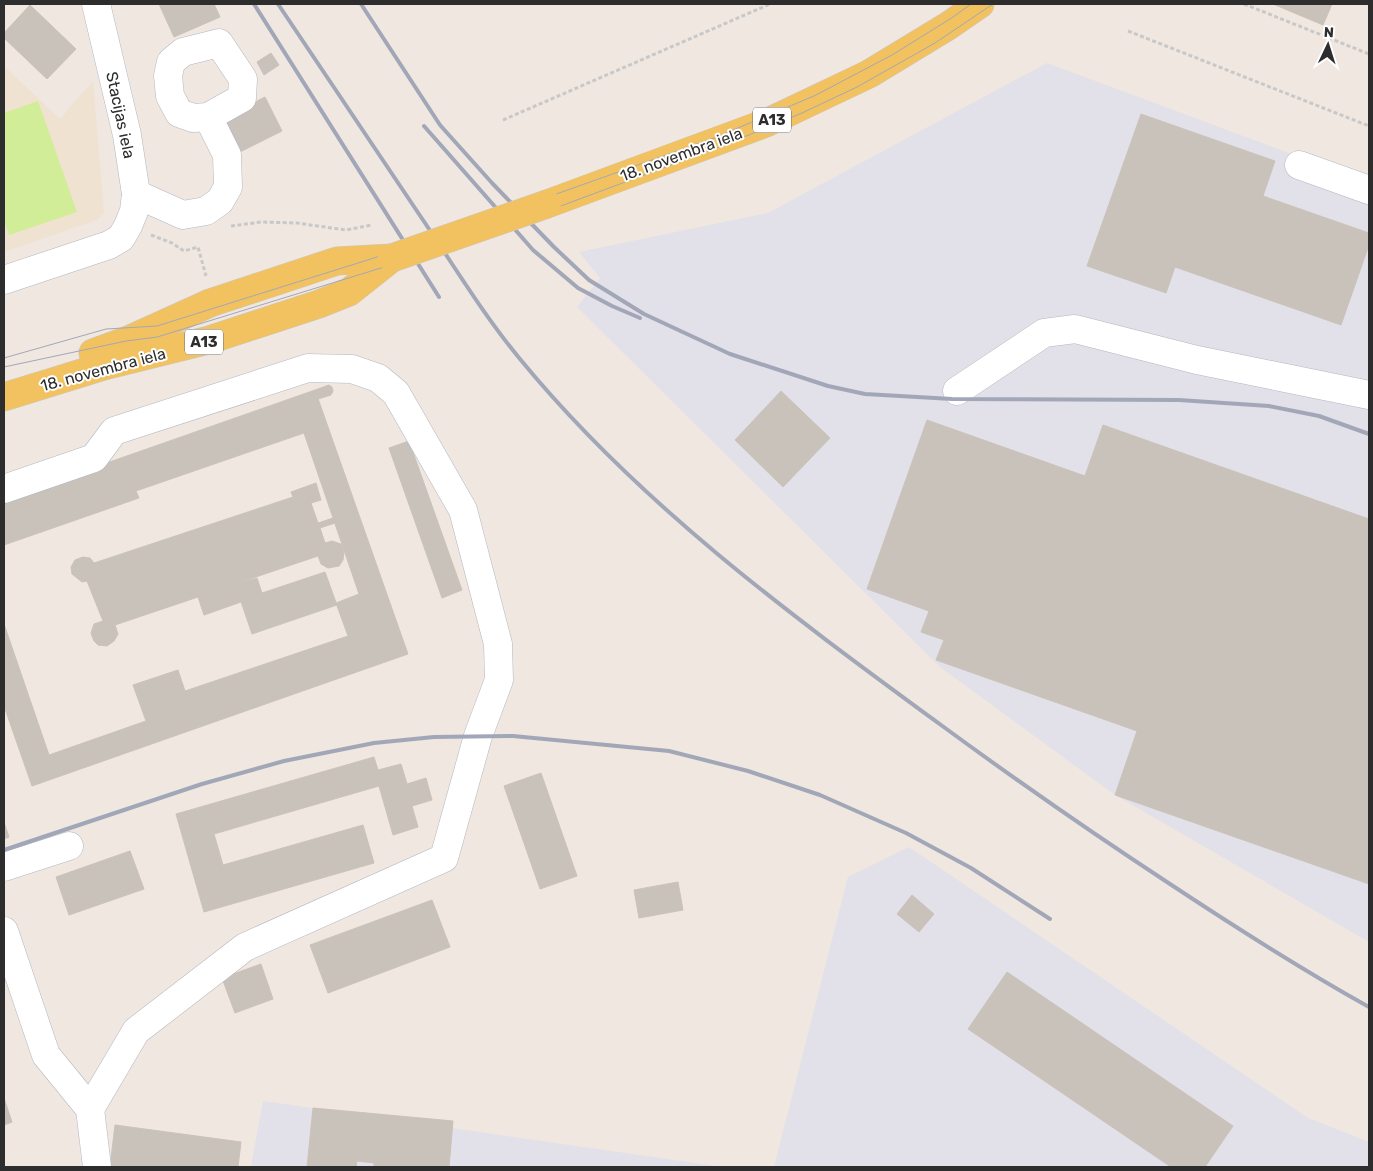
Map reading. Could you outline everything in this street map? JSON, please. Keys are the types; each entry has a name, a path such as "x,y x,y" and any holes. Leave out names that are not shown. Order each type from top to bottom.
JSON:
{"main road":[{"name":"18. novembra iela","path":"4,384 126,341 210,303 337,261 392,258 547,204 766,123 869,74 948,26 980,4"},
{"name":"18. novembra iela","path":"4,397 104,366 209,340 318,304 349,292 392,258"}],"street":[{"name":"Stacijas iela","path":"96,4 127,135 136,194 134,210 136,229"},
{"path":"136,194 183,215 206,212 220,201 228,188 227,155 208,117"},
{"path":"1299,165 1369,190"},
{"path":"4,280 109,245 136,229"},
{"path":"957,391 1044,333 1075,329 1197,360 1369,395"},
{"path":"4,489 94,458 114,431 308,368 352,369 378,378 396,393 463,510 498,644 499,680 478,736 444,858 245,948 136,1031 90,1109"},
{"path":"4,867 69,846"},
{"path":"4,931 46,1055 90,1109 97,1167"}],"path":[{"path":"503,120 770,4"},
{"path":"1244,4 1369,54"},
{"path":"1128,31 1369,126"},
{"path":"225,227 261,222 288,222 346,230 372,225"},
{"path":"136,229 172,243 184,251 198,247 206,277"}],"shaded area":[{"path":"1047,63 1369,183 1369,942 1115,795 940,667 577,307 600,278 579,252 768,213"},
{"path":"4,66 60,119 93,81 104,213 97,220 4,252"},
{"path":"909,847 1308,1118 1369,1142 1369,1167 774,1167 848,877"},
{"path":"263,1101 723,1167 251,1167"}],"green space":[{"path":"38,101 77,212 9,235 4,221 4,113"}],"building":[{"path":"159,4 214,4 220,17 174,37"},
{"path":"1273,4 1332,4 1323,25"},
{"path":"30,5 76,49 47,79 4,38 4,33"},
{"path":"271,53 279,65 264,75 257,62"},
{"path":"265,97 282,131 240,152 223,118"},
{"path":"1141,114 1275,161 1263,196 1369,233 1369,245 1341,325 1175,267 1166,293 1087,266"},
{"path":"329,385 333,391 331,395 318,399 315,390"},
{"path":"315,390 408,654 32,786 4,706 4,624 49,755 146,721 133,685 178,670 185,691 348,636 336,603 359,594 304,433 136,491 139,498 4,545 4,499"},
{"path":"781,391 830,438 783,487 735,440"},
{"path":"927,420 1085,476 1103,425 1369,519 1369,884 1115,795 1137,731 936,660 944,640 921,632 929,611 867,589"},
{"path":"409,441 462,590 442,598 389,448"},
{"path":"316,483 321,500 311,503 318,523 333,518 335,523 320,528 325,543 332,541 341,544 344,552 343,560 339,566 328,568 321,564 318,556 235,584 241,602 204,615 198,597 115,625 118,634 114,641 107,646 98,645 94,641 91,633 94,624 103,621 87,581 82,582 72,574 71,567 75,560 83,557 90,558 94,563 293,497 291,492"},
{"path":"325,572 337,605 252,634 235,584 257,578 262,593"},
{"path":"374,757 378,770 401,764 407,784 426,778 432,800 412,806 418,827 393,835 379,786 214,834 223,865 363,825 374,863 204,912 176,814"},
{"path":"541,773 577,876 540,889 504,786"},
{"path":"4,822 9,837 4,839"},
{"path":"130,851 144,889 69,915 56,877"},
{"path":"678,882 683,910 639,918 634,890"},
{"path":"912,895 934,914 919,932 897,914"},
{"path":"432,900 450,947 328,993 310,945"},
{"path":"261,964 273,999 235,1013 222,978"},
{"path":"1007,972 1233,1126 1205,1167 1171,1167 968,1029"},
{"path":"4,1098 12,1122 4,1125"},
{"path":"313,1108 453,1121 449,1167 374,1167 374,1163 357,1161 356,1167 307,1167"},
{"path":"115,1125 241,1142 238,1167 110,1167"}],"tram line":[{"path":"4,358 106,329 157,326 390,253 714,138 814,96 892,55 971,4"},
{"path":"4,367 126,341 157,337 394,264 550,210 722,146 802,113 857,87 935,43 993,4"}],"railway":[{"path":"254,4 439,297"},
{"path":"278,4 507,343 566,412 666,510 773,599 829,642 1026,786 1219,916 1293,963 1369,1007"},
{"path":"361,4 440,125 492,183 554,247 589,280 644,314 730,354 828,386 865,394 952,399 1179,400 1269,406 1319,416 1369,434"},
{"path":"424,126 533,250 578,288 640,318"},
{"path":"4,850 202,784 284,761 374,743 434,737 513,736 669,751 748,771 820,795 906,833 971,868 1050,919"}]}
